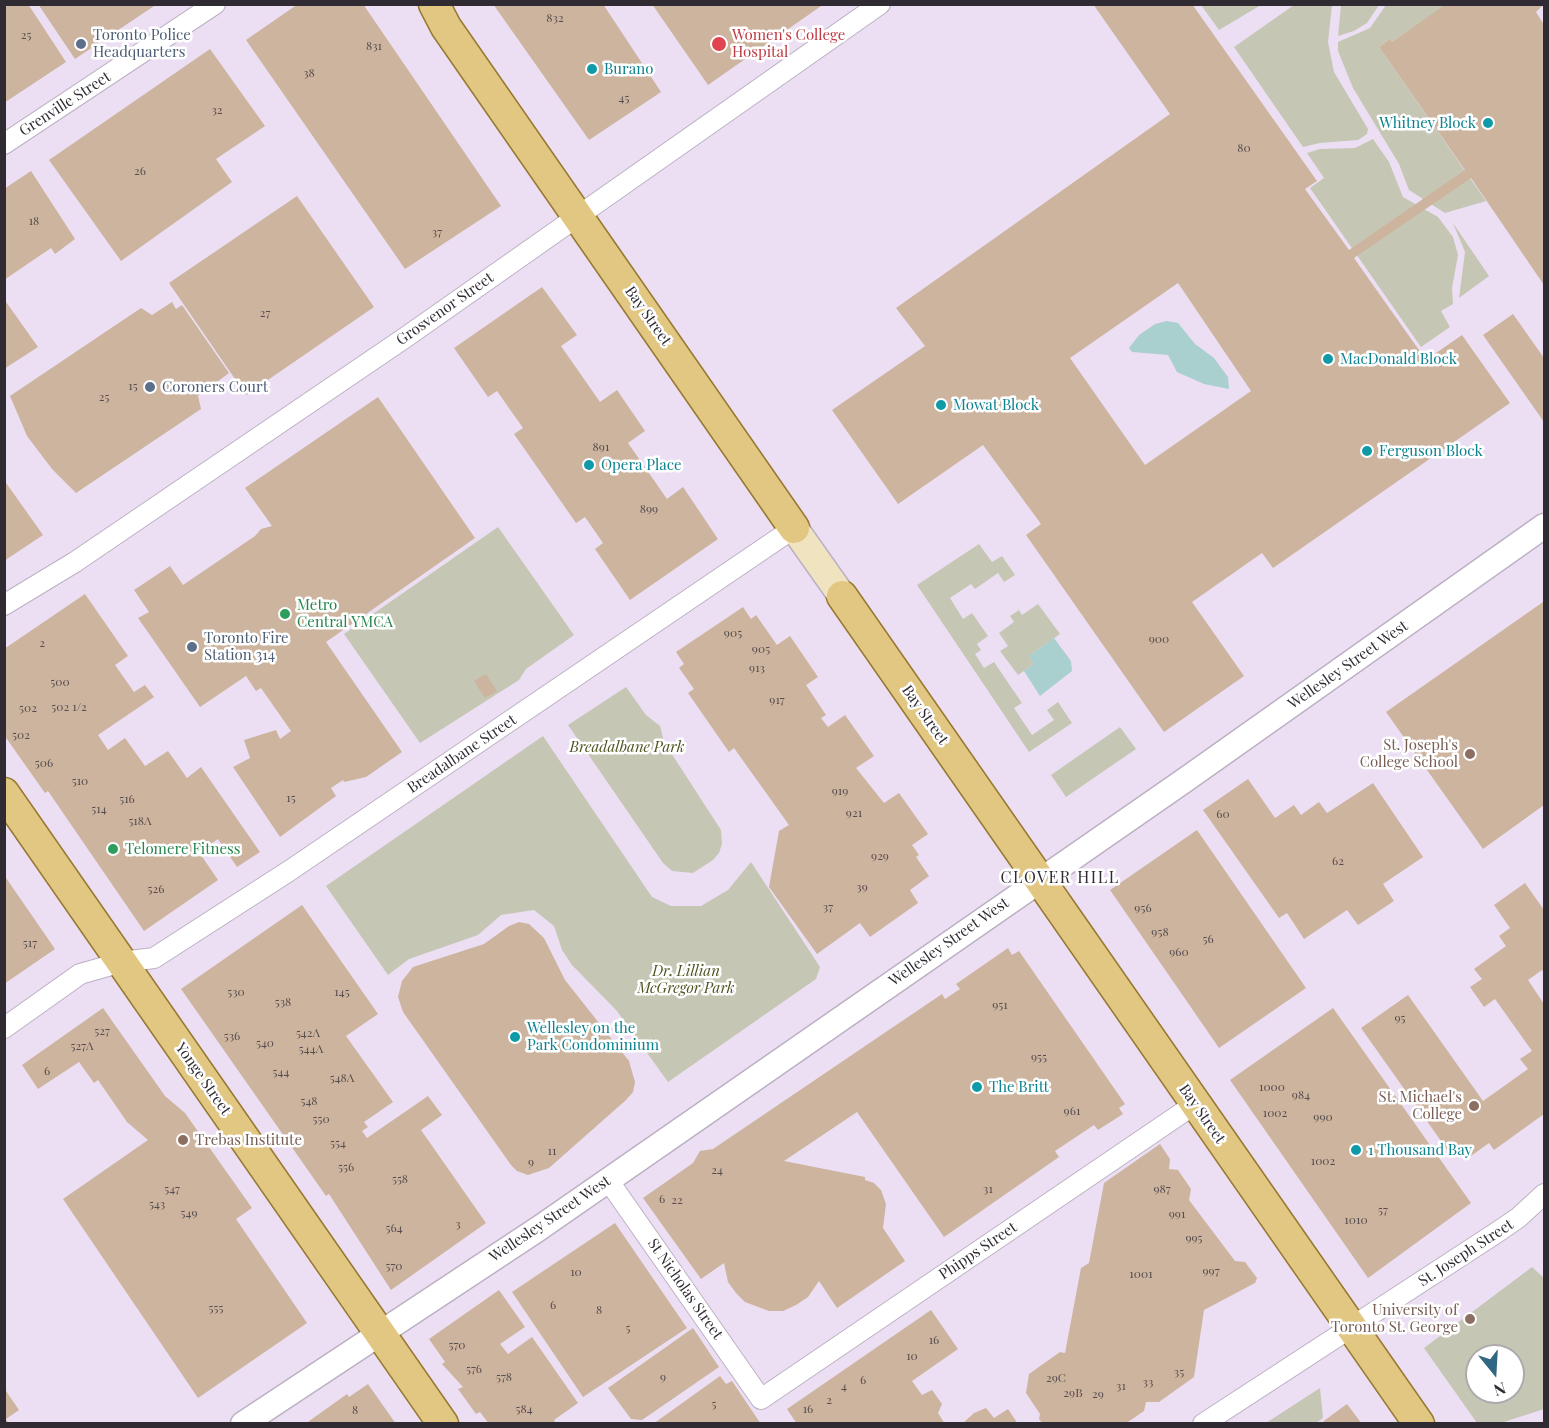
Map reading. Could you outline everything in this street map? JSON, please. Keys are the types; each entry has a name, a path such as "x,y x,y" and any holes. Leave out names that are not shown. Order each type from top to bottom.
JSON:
{"main road":[{"name":"Bay Street","path":"434,4 446,27 1419,1424"},
{"name":"Yonge Street","path":"4,793 443,1424"}],"street":[{"name":"Grenville Street","path":"4,144 215,4"},
{"name":"Grosvenor Street","path":"4,605 85,555 578,216 880,4"},
{"name":"Wellesley Street West","path":"243,1424 608,1180 1545,526"},
{"name":"Breadalbane Street","path":"4,1028 80,974 122,962 154,958 162,953 289,871 794,528"},
{"name":"Phipps Street","path":"761,1399 1195,1104"},
{"name":"St Nicholas Street","path":"608,1180 761,1399"},
{"name":"St. Joseph Street","path":"1203,1424 1518,1218 1545,1194"}],"green space":[{"path":"1341,4 1379,5 1367,23 1354,31 1338,36"},
{"path":"1201,5 1261,5 1219,30"},
{"path":"1294,5 1332,5 1328,42 1334,72 1368,129 1367,134 1358,140 1320,143 1303,147 1234,47"},
{"path":"1386,5 1446,5 1392,42 1390,39 1379,47 1486,201 1445,213 1409,190 1399,164 1353,88 1338,51 1338,42 1370,28"},
{"path":"1373,139 1389,162 1403,197 1438,217 1453,237 1458,255 1452,288 1453,304 1441,311 1450,327 1421,347 1310,188 1324,178 1307,153 1320,149 1355,148"},
{"path":"1453,223 1489,276 1459,298 1465,252"},
{"path":"498,527 574,635 526,669 519,680 420,743 344,634"},
{"path":"979,544 992,562 1002,556 1015,575 1004,582 998,573 975,589 971,584 950,598 963,619 972,613 988,636 977,644 981,650 975,654 984,668 994,662 1022,703 1014,708 1032,735 1054,720 1047,710 1058,702 1072,723 1029,752 917,585"},
{"path":"1038,604 1060,634 1029,656 1034,664 1018,675 1000,651 1008,646 999,633 1014,622 1010,616 1019,610 1022,615"},
{"name":"Breadalbane Park","path":"626,687 646,715 660,726 664,742 721,830 722,844 719,853 713,860 693,873 672,871 663,863 568,725"},
{"path":"1120,727 1136,749 1066,797 1051,775"},
{"name":"Dr. Lillian McGregor Park","path":"543,736 652,897 671,906 701,906 728,890 751,862 820,967 816,979 668,1082 617,1011 572,965 562,950 554,926 534,910 501,915 478,935 409,959 388,975 326,886"},
{"path":"1532,1267 1544,1278 1544,1409 1501,1423 1477,1423 1424,1348"},
{"path":"1320,1388 1323,1418 1316,1423 1266,1423"}],"shaded area":[{"path":"1167,321 1178,323 1195,344 1214,358 1228,377 1229,389 1204,384 1177,372 1168,355 1132,352 1129,348 1139,335 1155,324"},
{"path":"1054,638 1071,661 1072,671 1040,696 1024,671 1034,664 1029,656"}],"building":[{"path":"10,4 28,4 66,62 4,103 4,8"},
{"name":"Toronto Police Headquarters","path":"38,4 157,4 75,59"},
{"path":"298,4 363,4 501,206 405,269 246,40"},
{"name":"Burano","path":"493,4 603,4 661,92 589,140"},
{"name":"Women's College Hospital","path":"652,4 824,4 708,85"},
{"path":"1093,4 1192,4 1317,181 1305,189 1349,250 1465,170 1379,47 1390,39 1392,42 1446,4 1544,4 1536,12 1544,25 1544,285 1471,178 1354,258 1426,360 1462,335 1510,403 1273,568 1262,553 1192,602 1244,676 1164,732 1026,535 1041,524 983,445 898,504 832,410 925,346 896,308 1170,114","holes":["1178,283 1251,391 1145,465 1070,358"]},
{"path":"210,49 265,126 216,159 232,182 121,261 49,160"},
{"path":"31,171 75,239 55,254 51,248 4,280 4,189"},
{"path":"297,196 374,307 246,395 169,283"},
{"name":"Opera Place","path":"542,287 577,335 561,346 600,402 617,390 645,431 628,443 667,499 683,487 718,539 630,600 595,549 603,543 585,517 576,523 514,434 523,428 497,391 488,397 454,348"},
{"path":"4,299 38,347 4,369"},
{"path":"172,302 176,309 182,305 229,373 198,396 201,409 76,493 52,469 27,436 10,396 141,308 152,315"},
{"path":"1513,314 1544,358 1544,422 1483,335"},
{"name":"Metro Central YMCA","path":"378,397 475,538 326,642 402,752 366,777 344,782 343,780 331,788 336,796 280,837 233,767 250,758 244,740 276,730 280,739 291,731 261,688 256,691 246,676 200,707 138,618 149,612 134,590 170,566 183,585 255,536 261,529 272,526 245,488"},
{"path":"4,480 43,535 4,561"},
{"path":"85,594 128,656 115,665 134,692 145,685 154,697 98,735 108,750 125,738 145,766 168,751 187,778 201,767 260,852 237,867 218,839 199,852 218,880 144,931 48,791 45,793 4,735 4,649"},
{"name":"St. Joseph's College School","path":"1543,602 1544,805 1483,849 1386,712"},
{"path":"743,607 751,619 756,615 777,645 790,636 818,677 806,685 826,715 821,718 828,727 845,715 874,756 856,768 884,803 899,793 928,834 912,845 919,855 916,857 929,876 910,890 918,903 870,937 860,923 817,954 769,887 779,831 789,825 734,748 729,752 688,693 694,689 679,668 684,664 676,652"},
{"path":"486,674 497,691 485,698 474,681"},
{"path":"1248,779 1275,818 1294,805 1301,815 1319,802 1327,813 1373,783 1423,857 1383,884 1394,901 1358,925 1347,910 1304,939 1287,913 1279,918 1203,810"},
{"path":"1197,830 1306,988 1219,1048 1110,890"},
{"path":"4,875 55,949 4,984"},
{"path":"1525,883 1544,910 1544,973 1542,970 1528,980 1544,1004 1544,1114 1494,1150 1489,1143 1468,1158 1461,1147 1451,1155 1361,1028 1408,995 1483,1101 1528,1069 1520,1059 1532,1051 1495,999 1484,1007 1470,987 1482,979 1474,969 1506,946 1499,936 1510,928 1494,905"},
{"path":"302,905 378,1014 346,1036 393,1102 364,1122 368,1127 362,1131 367,1138 428,1096 442,1115 421,1130 486,1223 391,1290 329,1194 326,1196 181,989"},
{"name":"Wellesley on the Park Condominium","path":"519,922 529,924 544,938 565,980 629,1061 635,1082 633,1092 626,1100 549,1168 528,1175 517,1171 511,1165 403,1012 398,997 402,981 413,967 484,944 509,926"},
{"path":"1008,948 1012,955 1019,951 1125,1104 1119,1108 1123,1114 1098,1130 1094,1125 1055,1151 1059,1157 944,1237 857,1112 784,1161 865,1177 865,1180 874,1183 881,1190 886,1204 883,1228 905,1261 837,1308 819,1281 808,1297 796,1305 783,1311 769,1311 745,1302 736,1293 728,1282 724,1263 701,1279 643,1198 693,1163 700,1151 713,1149 942,994 945,999 960,989 956,984"},
{"path":"103,1008 165,1096 185,1113 252,1208 236,1219 307,1323 198,1398 63,1199 148,1140 127,1122 98,1080 94,1083 79,1062 38,1089 22,1065"},
{"name":"1 Thousand Bay","path":"1333,1008 1471,1203 1368,1278 1230,1080"},
{"path":"1160,1144 1170,1159 1169,1169 1178,1170 1191,1189 1189,1200 1235,1261 1245,1262 1257,1278 1255,1283 1204,1310 1194,1377 1159,1402 1146,1402 1144,1411 1125,1424 1043,1424 1039,1419 1040,1414 1026,1393 1029,1374 1060,1352 1065,1353 1081,1268 1089,1263 1104,1183"},
{"path":"615,1223 687,1328 583,1397 512,1292"},
{"path":"499,1290 525,1327 500,1344 508,1354 532,1337 578,1403 554,1420 556,1424 489,1424 480,1412 476,1414 458,1389 463,1387 442,1364 445,1362 429,1339"},
{"path":"931,1310 958,1349 912,1381 922,1395 932,1390 942,1404 938,1413 945,1424 797,1424 787,1409"},
{"path":"693,1328 719,1367 642,1420 631,1419 608,1388"},
{"path":"720,1376 726,1384 732,1381 761,1424 653,1424"},
{"path":"368,1384 396,1424 305,1424 347,1394 349,1397"},
{"path":"4,1388 19,1410 6,1419 9,1424 4,1424"},
{"path":"1347,1404 1362,1424 1321,1424 1325,1420"},
{"path":"986,1408 994,1418 1008,1409 1018,1424 962,1424 974,1413"}],"place":[{"name":"Toronto Police Headquarters","path":"81,44"},
{"name":"Women's College Hospital","path":"719,44"},
{"name":"Burano","path":"592,69"},
{"name":"Whitney Block","path":"1488,123"},
{"name":"MacDonald Block","path":"1328,359"},
{"name":"Coroners Court","path":"150,387"},
{"name":"Mowat Block","path":"941,405"},
{"name":"Ferguson Block","path":"1367,451"},
{"name":"Opera Place","path":"589,465"},
{"name":"Metro Central YMCA","path":"285,614"},
{"name":"Toronto Fire Station 314","path":"192,647"},
{"name":"St. Joseph's College School","path":"1470,754"},
{"name":"Telomere Fitness","path":"113,849"},
{"name":"Wellesley on the Park Condominium","path":"515,1037"},
{"name":"The Britt","path":"977,1087"},
{"name":"St. Michael's College","path":"1474,1106"},
{"name":"Trebas Institute","path":"183,1140"},
{"name":"1 Thousand Bay","path":"1356,1150"},
{"name":"University of Toronto St. George","path":"1470,1319"}],"district":[{"name":"CLOVER HILL","path":"1060,878"}]}
